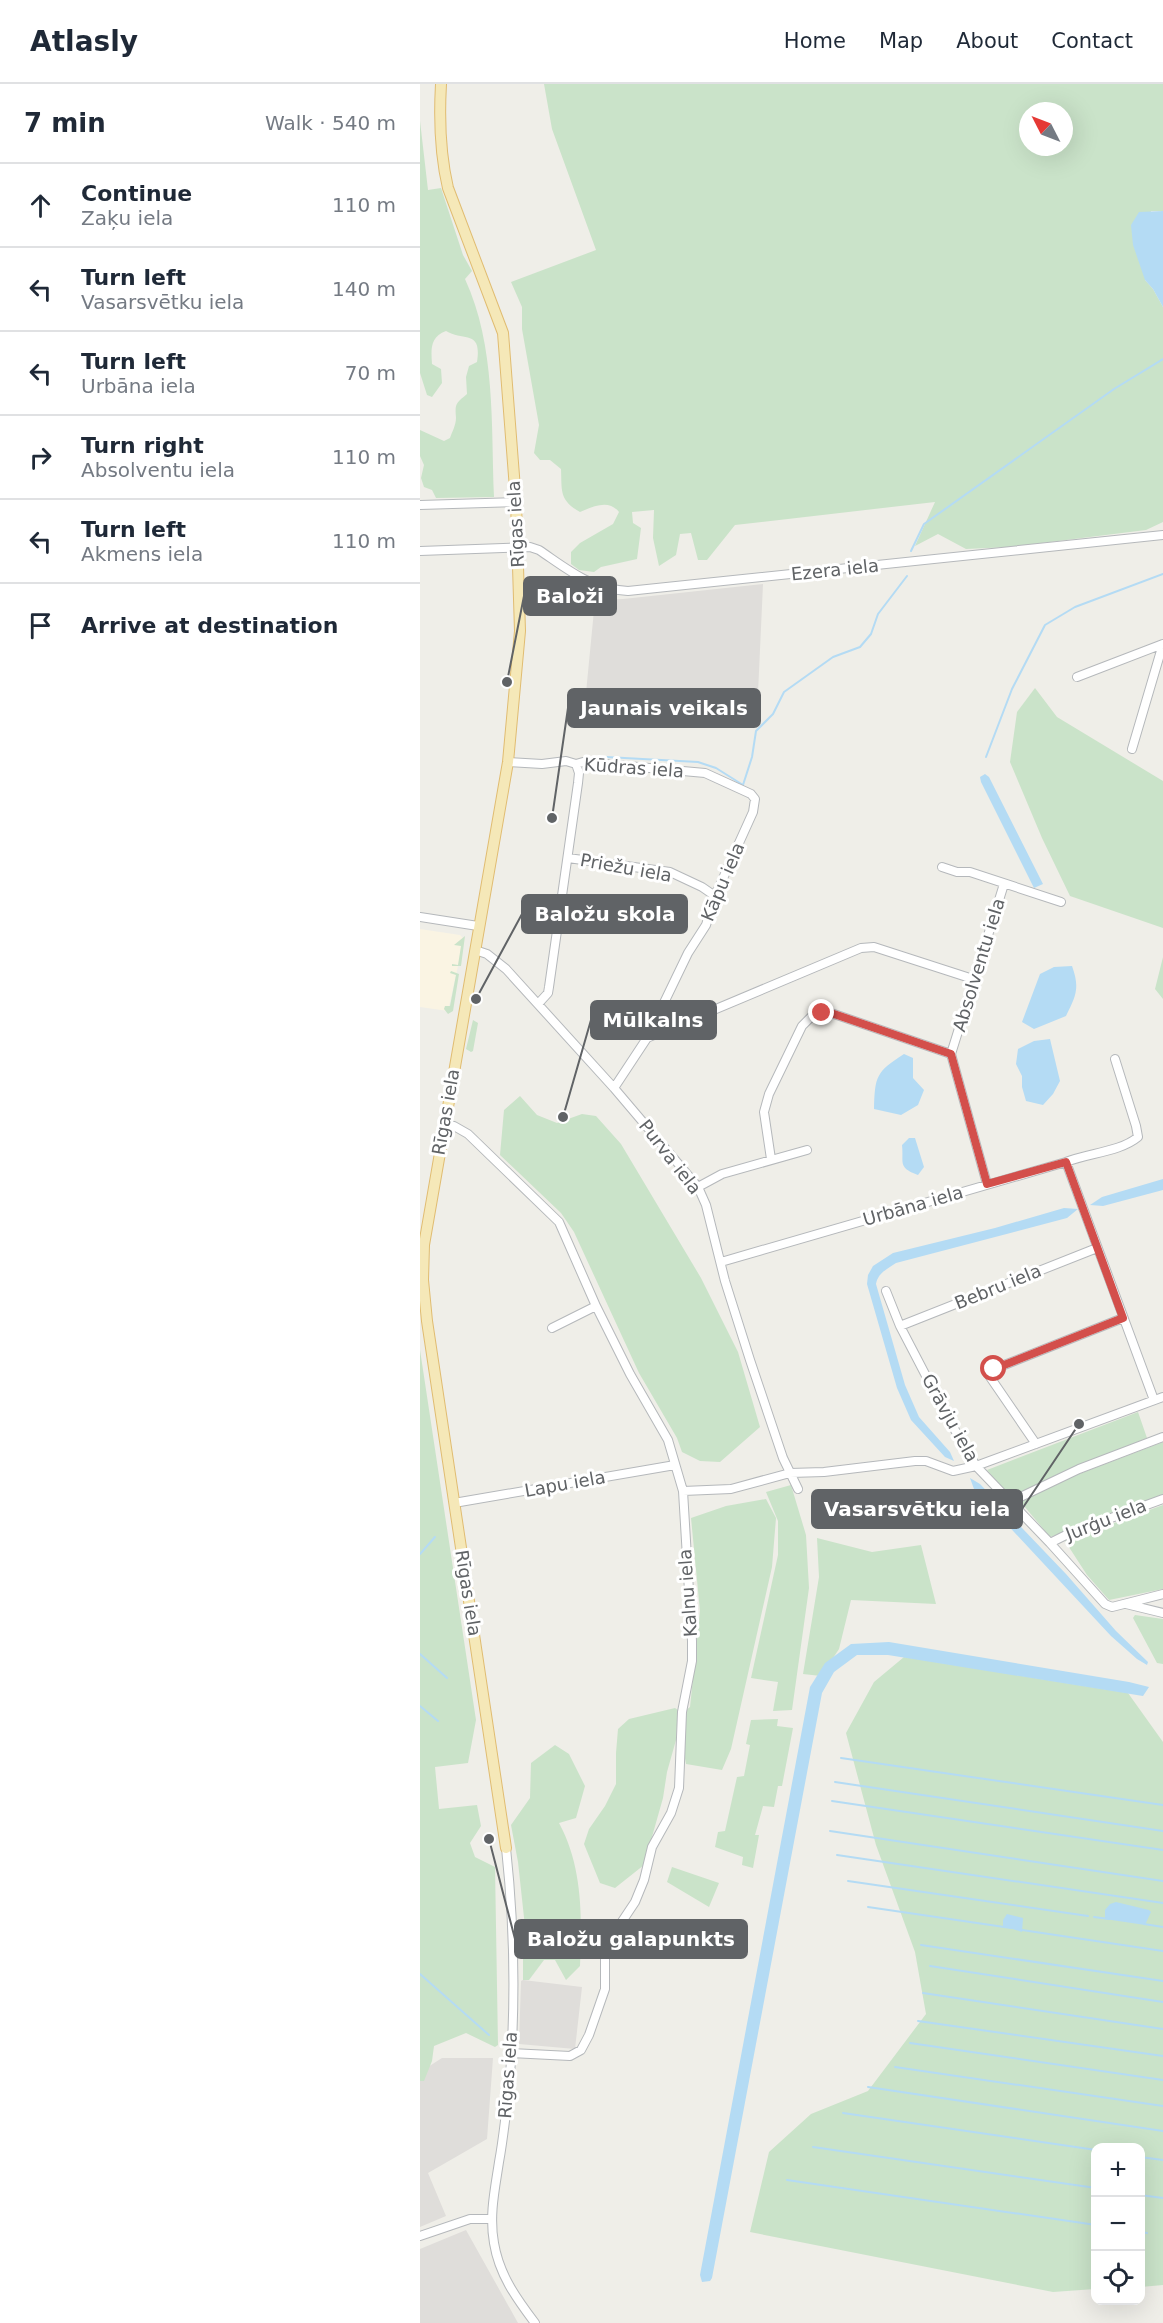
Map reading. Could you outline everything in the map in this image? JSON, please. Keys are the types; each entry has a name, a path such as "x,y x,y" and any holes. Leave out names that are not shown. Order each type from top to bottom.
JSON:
{"main road":[{"name":"Rīgas iela","path":"441,84 439,111 442,164 448,188 503,333 516,502 520,632 508,762 422,1245 423,1280 427,1321 506,1848"}],"street":[{"path":"420,505 516,502"},
{"name":"Ezera iela","path":"420,551 530,547 539,550 588,583 628,591 1163,535"},
{"path":"1077,677 1163,644"},
{"path":"1132,749 1163,644"},
{"name":"Kūdras iela","path":"508,762 542,764 566,760 576,764 584,762 705,773 736,786 751,794 755,799"},
{"path":"538,1004 548,993 579,773 576,764"},
{"name":"Kāpu iela","path":"614,1088 647,1038 688,953 706,925 715,896 753,812 755,799"},
{"name":"Priežu iela","path":"568,858 670,872 702,887 715,896"},
{"path":"942,867 957,872 970,872 1061,902"},
{"name":"Absolventu iela","path":"987,1184 951,1054 1004,884"},
{"path":"420,917 478,926"},
{"path":"647,1038 861,948 874,947 973,979"},
{"name":"Purva iela","path":"475,951 496,960 538,1004 614,1088 698,1187 706,1205 751,1364 783,1458 798,1489"},
{"path":"771,1159 765,1123 766,1102 802,1026 813,1015 831,1013 951,1054"},
{"name":"Urbāna iela","path":"721,1262 1066,1162 1083,1155 1130,1144 1138,1137 1115,1059"},
{"name":"Kalnu iela","path":"444,1125 454,1126 468,1134 559,1222 596,1306 630,1374 669,1440 683,1491 692,1661 683,1702 680,1788 672,1813 652,1847 644,1880 635,1902 609,1941 605,1956 605,1989 601,2007 581,2050 570,2056 511,2053"},
{"path":"698,1187 722,1174 807,1150"},
{"path":"683,1491 731,1489 790,1473 824,1472 915,1461 926,1461 953,1472 976,1467 1159,1398 1123,1318 1066,1162"},
{"name":"Bebru iela","path":"900,1326 1097,1248"},
{"name":"Grāvju iela","path":"886,1291 900,1326 976,1467 1105,1604 1112,1607 1125,1604"},
{"path":"552,1328 596,1306"},
{"path":"1036,1444 988,1374 994,1369 1123,1318"},
{"path":"1010,1502 1079,1469 1163,1437"},
{"name":"Lapu iela","path":"454,1503 675,1466"},
{"name":"Jurģu iela","path":"1050,1543 1163,1498"},
{"path":"1125,1604 1163,1594"},
{"path":"1125,1604 1163,1613"},
{"name":"Rīgas iela","path":"506,1848 514,1958 511,2053 508,2097 493,2197 493,2240 501,2270 513,2293 535,2323"},
{"path":"420,2236 470,2219 492,2219"}],"shaded area":[{"path":"763,584 757,715 748,722 585,703 595,600"},
{"path":"420,929 460,935 464,939 448,1011 420,1007"},
{"path":"521,1981 582,1987 575,2049 519,2044"},
{"path":"442,2058 493,2058 487,2139 428,2173 446,2216 420,2227 420,2072"},
{"path":"466,2230 518,2323 420,2323 420,2249"}],"green space":[{"path":"544,84 1163,84 1163,211 1151,211 1145,280 1163,307 1163,522 1146,530 1010,547 966,549 938,534 915,546 935,502 735,525 707,560 698,560 691,533 680,534 676,555 659,566 653,538 654,510 632,512 633,523 641,528 637,559 601,567 594,572 579,570 571,564 571,552 580,543 613,524 619,512 606,505 580,512 573,508 563,494 561,469 550,460 540,460 534,453 539,425 522,329 522,307 511,282 596,250 552,129"},
{"path":"420,121 428,190 441,188 463,255 472,271 465,279 475,305 487,358 492,414 494,497 436,498 432,490 424,487 421,478 424,465 420,456 420,430 444,441 450,438 455,423 457,404 467,394 466,377 469,366 477,362 478,352 477,345 470,338 446,331 437,337 432,349 432,364 441,369 442,383 432,397 427,395 420,373"},
{"path":"1035,688 1057,717 1163,781 1163,928 1070,896 1042,838 1010,762 1017,712"},
{"path":"465,936 461,966 452,966 452,964 458,965 461,946 454,945"},
{"path":"1163,957 1163,999 1155,989"},
{"path":"451,971 459,974 453,1011 448,1014 444,1009 445,1006 450,1006 456,975 450,973"},
{"path":"473,1020 478,1023 471,1052 466,1049"},
{"path":"520,1096 537,1115 557,1123 582,1114 596,1116 621,1144 701,1278 738,1352 760,1427 720,1462 700,1461 682,1452 677,1438 639,1373 574,1232 561,1213 500,1155 504,1110"},
{"path":"420,1350 476,1720 468,1763 435,1767 439,1809 477,1805 481,1826 470,1843 475,1857 495,1867 498,2045 495,2047 466,2033 434,2046 432,2061 424,2081 420,2081"},
{"path":"1138,1412 1147,1438 1010,1497 987,1470"},
{"path":"1163,1442 1163,1495 1050,1537 1019,1500 1063,1480"},
{"path":"791,1485 806,1535 809,1588 792,1710 773,1711 778,1682 751,1678 778,1555 778,1521 766,1492"},
{"path":"766,1499 776,1518 772,1567 731,1749 722,1770 686,1764 682,1742 685,1711 690,1707 700,1611 691,1518 726,1506"},
{"path":"1163,1505 1163,1589 1109,1600 1087,1575 1065,1541"},
{"path":"817,1538 872,1552 921,1545 936,1604 851,1600 839,1649 821,1676 803,1674 819,1577"},
{"path":"1135,1615 1163,1619 1163,1664 1157,1663 1133,1618"},
{"path":"904,1657 1128,1693 1163,1742 1163,2285 1145,2287 1145,2143 1091,2143 1091,2289 1053,2292 750,2232 769,2152 811,2114 868,2091 926,2014 915,1952 876,1845 846,1733 874,1682"},
{"path":"675,1708 678,1710 676,1740 644,1865 615,1888 600,1883 584,1844 589,1829 605,1806 616,1784 618,1729 629,1719"},
{"path":"778,1719 777,1726 793,1728 782,1786 778,1786 774,1807 763,1806 755,1835 759,1835 753,1868 742,1865 743,1857 715,1847 718,1832 725,1831 737,1777 744,1776 750,1745 746,1744 751,1720"},
{"path":"555,1745 569,1754 585,1786 576,1818 559,1823 573,1857 577,1875 581,1911 580,1966 566,1980 555,1960 544,1960 529,1980 523,1980 523,1952 526,1936 518,1862 511,1825 530,1798 531,1763"},
{"path":"672,1867 719,1883 709,1907 667,1882"}],"water":[{"path":"1163,211 1163,307 1145,280 1133,245 1131,225 1139,212"},
{"path":"985,774 989,777 1043,884 1034,888 981,782 980,777"},
{"path":"1072,966 1076,980 1076,992 1066,1016 1034,1029 1022,1022 1040,974 1054,967"},
{"path":"1050,1039 1060,1081 1053,1094 1043,1105 1026,1101 1022,1076 1016,1064 1018,1049 1034,1041"},
{"path":"904,1054 913,1058 913,1078 924,1090 918,1105 901,1115 874,1109 875,1089 879,1076"},
{"path":"909,1138 915,1138 924,1167 918,1175 904,1167 903,1164 902,1145"},
{"path":"1163,1179 1163,1190 1103,1206 1090,1205 1102,1197"},
{"path":"1064,1208 1078,1209 1067,1218 896,1263 883,1272 877,1280 876,1284 905,1385 919,1417 950,1452 954,1461 945,1457 911,1420 897,1388 867,1284 868,1275 873,1266 893,1253"},
{"path":"970,1478 980,1484 1066,1574 1116,1631 1148,1662 1147,1665 1111,1636 974,1489"},
{"path":"889,1642 1149,1687 1143,1696 888,1655 857,1655 834,1672 822,1693 712,2278 710,2281 702,2282 700,2275 810,1687 825,1663 851,1644"},
{"path":"1116,1902 1149,1910 1151,1912 1145,1925 1105,1919 1105,1910 1110,1904"},
{"path":"1007,1914 1023,1918 1022,1932 1003,1926 1003,1920"}],"waterway":[{"path":"911,551 924,524 1114,389 1163,359"},
{"path":"986,757 1012,689 1045,625 1075,607 1163,574"},
{"path":"606,757 698,762 716,768 743,785 752,757 756,731 773,714 784,692 833,657 860,647 871,634 878,614 907,576"},
{"path":"420,1554 435,1537"},
{"path":"420,1654 447,1678"},
{"path":"420,1706 438,1721"},
{"path":"841,1758 1163,1805"},
{"path":"835,1782 1163,1831"},
{"path":"832,1801 1163,1850"},
{"path":"830,1831 1163,1881"},
{"path":"837,1855 1163,1903"},
{"path":"848,1881 1088,1916"},
{"path":"868,1907 1011,1928"},
{"path":"1094,1917 1109,1919"},
{"path":"1144,1924 1163,1927"},
{"path":"1022,1930 1163,1951"},
{"path":"921,1945 1163,1981"},
{"path":"930,1966 1163,2002"},
{"path":"420,1974 489,2035"},
{"path":"923,1993 1163,2029"},
{"path":"918,2021 1163,2056"},
{"path":"910,2043 1163,2080"},
{"path":"895,2067 1163,2106"},
{"path":"868,2087 1163,2131"},
{"path":"843,2113 1091,2149"},
{"path":"813,2147 1091,2187"},
{"path":"1145,2158 1163,2160"},
{"path":"787,2180 1091,2224"},
{"path":"1145,2196 1163,2198"}],"place":[{"name":"Baloži","path":"507,682"},
{"name":"Jaunais veikals","path":"552,818"},
{"name":"Baložu skola","path":"476,999"},
{"name":"Mūlkalns","path":"563,1117"},
{"name":"Vasarsvētku iela","path":"1079,1424"},
{"name":"Baložu galapunkts","path":"489,1839"}],"route":[{"path":"822,1013 831,1013 951,1054 987,1184 1066,1162 1123,1318 994,1369"}]}
